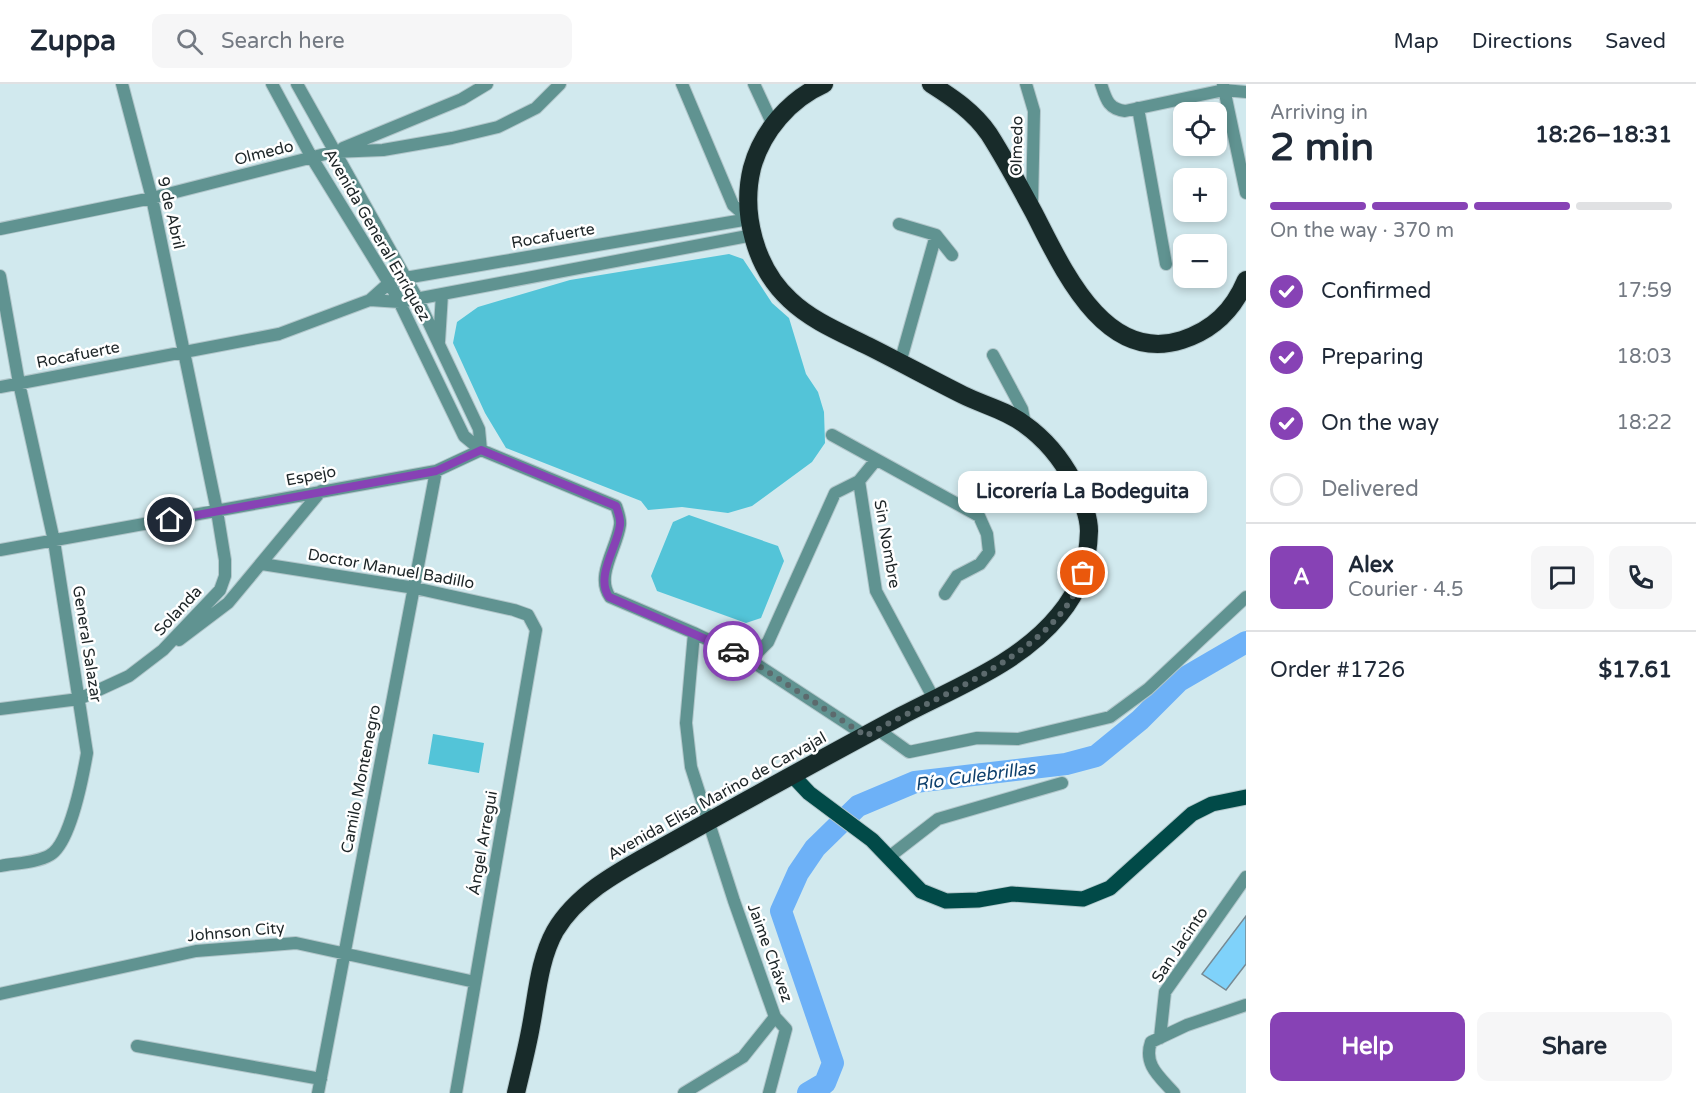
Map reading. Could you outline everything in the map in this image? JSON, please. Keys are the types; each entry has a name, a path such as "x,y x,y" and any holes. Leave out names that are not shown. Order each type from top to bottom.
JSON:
{"highway":[{"name":"Avenida Elisa Marino de Carvajal","path":"516,1093 530,1033 542,963 556,931 575,907 594,889 624,869 871,732 982,676 1030,644 1059,616 1079,588 1087,559 1089,525 1080,495 1064,464 1043,440 1011,415 966,397 814,318 788,299 766,269 751,227 748,203 752,170 763,141 773,125 788,108 824,84"},
{"path":"931,84 960,103 988,133 1076,290 1096,314 1120,334 1148,343 1177,341 1204,333 1232,307 1246,280"}],"main road":[{"path":"793,776 809,793 872,840 921,891 946,901 978,900 1012,894 1083,899 1110,888 1192,814 1212,804 1246,797"}],"street":[{"name":"9 de Abril","path":"122,84 152,198 184,351"},
{"name":"Avenida General Enríquez","path":"272,84 312,158 400,302 464,436 481,450"},
{"name":"Avenida General Enríquez","path":"297,84 333,152 417,298 479,429 481,450"},
{"path":"333,152 462,99 487,84"},
{"name":"Olmedo","path":"0,229 152,198 333,152 383,150 498,127 536,108 560,84"},
{"path":"682,84 734,205 751,227"},
{"path":"754,84 773,125"},
{"name":"Olmedo","path":"1026,84 1034,111 1032,209"},
{"path":"1101,84 1106,101 1115,109 1138,108 1223,87 1246,92"},
{"path":"1223,87 1246,193"},
{"path":"1138,108 1166,264"},
{"path":"899,224 936,235 952,255"},
{"name":"Rocafuerte","path":"0,387 279,334 370,300 389,283 405,278 751,227"},
{"name":"Rocafuerte","path":"370,300 400,302 442,294 751,227"},
{"path":"900,363 936,235"},
{"name":"General Salazar","path":"0,276 19,383 54,541 87,753 84,774 62,844 47,857 0,866"},
{"path":"440,349 442,294"},
{"name":"Solanda","path":"0,709 79,699 129,676 163,650 220,590 225,576 225,560 184,351"},
{"path":"993,355 1022,409 1025,424"},
{"path":"832,435 979,516 987,534 989,552 980,564 957,576 945,594"},
{"path":"481,450 616,506 621,523 605,575 604,589 609,597 694,633 750,660 909,752 977,738 1018,739 1110,717 1149,689 1246,597"},
{"name":"Espejo","path":"0,550 436,471 481,450"},
{"name":"Sin Nombre","path":"876,460 859,481 876,591 934,699"},
{"name":"Camilo Montenegro","path":"318,1093 436,471"},
{"path":"750,660 768,642 835,493 859,481"},
{"path":"163,650 199,627 228,603 321,491"},
{"name":"Doctor Manuel Badillo","path":"262,564 415,588 514,609"},
{"name":"Ángel Arregui","path":"456,1093 536,630 528,615 514,609"},
{"name":"Jaime Chávez","path":"694,633 686,723 691,767 775,1017 786,1029 769,1093"},
{"path":"889,857 938,819 1062,783"},
{"name":"San Jacinto","path":"1161,1038 1165,993 1244,885"},
{"name":"Johnson City","path":"0,994 196,951 296,943 476,982"},
{"path":"1174,1093 1150,1066 1147,1053 1151,1042 1187,1025 1246,1005"},
{"path":"684,1093 743,1057 775,1017"},
{"path":"137,1046 321,1078"}],"shaded area":[{"path":"729,254 743,259 772,303 789,318 806,374 818,392 824,412 825,443 812,462 752,506 728,513 682,507 648,510 641,501 506,448 485,413 453,343 457,322 478,307 570,280"},
{"path":"689,515 778,546 784,561 761,618 746,623 657,591 651,576 673,522"},
{"path":"433,734 484,743 479,773 428,764"}],"building":[{"path":"1246,916 1246,964 1226,990 1202,974"}],"waterway":[{"name":"Río Culebrillas","path":"808,1093 825,1083 833,1063 781,911 798,873 815,848 858,806 915,782 1066,764 1096,756 1140,720 1179,681 1246,642"}],"way so far":[{"path":"733,651 866,736 982,676 1030,644 1059,616 1079,588 1083,573"}],"place":[{"name":"Licorería La Bodeguita","path":"1083,573"}],"route":[{"path":"170,520 436,471 481,450 616,506 621,523 605,575 604,589 609,597 733,651"}]}
